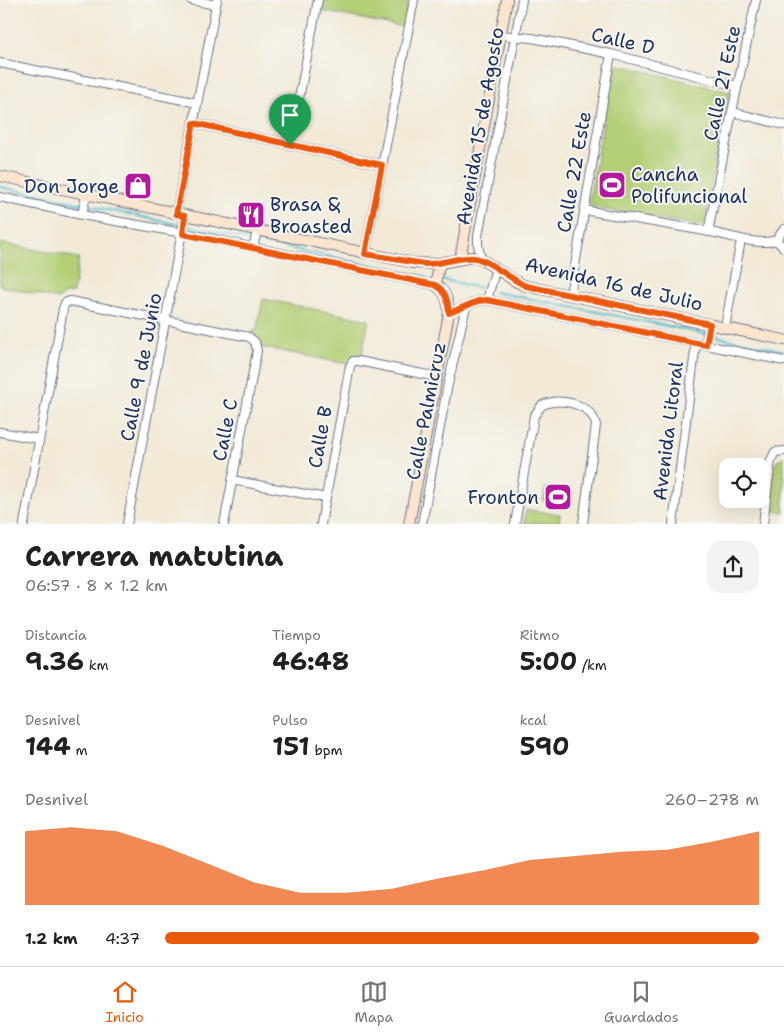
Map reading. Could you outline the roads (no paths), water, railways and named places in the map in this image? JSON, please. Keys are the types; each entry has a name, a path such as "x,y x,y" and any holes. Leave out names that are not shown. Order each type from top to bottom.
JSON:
{"street":[{"path":"191,0 216,3"},
{"path":"290,145 318,0"},
{"path":"365,254 414,0"},
{"name":"Avenida 15 de Agosto","path":"460,259 507,0"},
{"name":"Avenida 15 de Agosto","path":"481,259 478,236 522,0"},
{"name":"Calle 21 Este","path":"708,232 756,0"},
{"name":"Calle 9 de Junio","path":"127,524 183,231 182,217 194,123 216,3"},
{"name":"Calle D","path":"500,35 514,35 610,54 737,86"},
{"name":"Calle 22 Este","path":"570,294 610,54"},
{"path":"0,63 198,103"},
{"path":"732,112 784,125"},
{"path":"194,123 382,165"},
{"path":"0,176 84,205 183,231 254,246 437,276 460,259 481,259"},
{"path":"0,197 182,217 365,254 414,263 434,264 441,288 446,295 449,313"},
{"path":"584,210 708,232 741,240 771,242 776,240 784,229"},
{"path":"254,246 256,233"},
{"path":"725,327 741,240"},
{"path":"776,240 784,248"},
{"name":"Avenida 16 de Julio","path":"481,259 526,286 570,294 709,326 725,327 784,340"},
{"path":"488,297 496,268"},
{"name":"Avenida 16 de Julio","path":"449,313 488,297 696,343 706,342 784,361"},
{"path":"24,524 65,303 70,301 166,320"},
{"name":"Calle Palmicruz","path":"422,524 466,306"},
{"name":"Calle Palmicruz","path":"409,524 449,313"},
{"name":"Calle C","path":"166,320 249,337 255,342 257,351 224,524"},
{"path":"706,342 709,326"},
{"name":"Avenida Litoral","path":"673,524 696,343"},
{"name":"Calle B","path":"321,524 350,366 353,361 437,376"},
{"path":"515,524 534,416 542,405 552,402 580,406 590,412 596,425 583,524"},
{"path":"0,432 39,439"},
{"path":"763,524 771,460 775,452 784,451"},
{"path":"232,480 326,498"}],"waterway":[{"path":"0,187 426,277"},
{"path":"443,280 480,288"},
{"path":"495,292 784,351"}],"place":[{"name":"Cancha Polifuncional","path":"612,185"},
{"name":"Don Jorge","path":"138,186"},
{"name":"Brasa & Broasted","path":"251,215"},
{"name":"Fronton","path":"558,497"}]}
